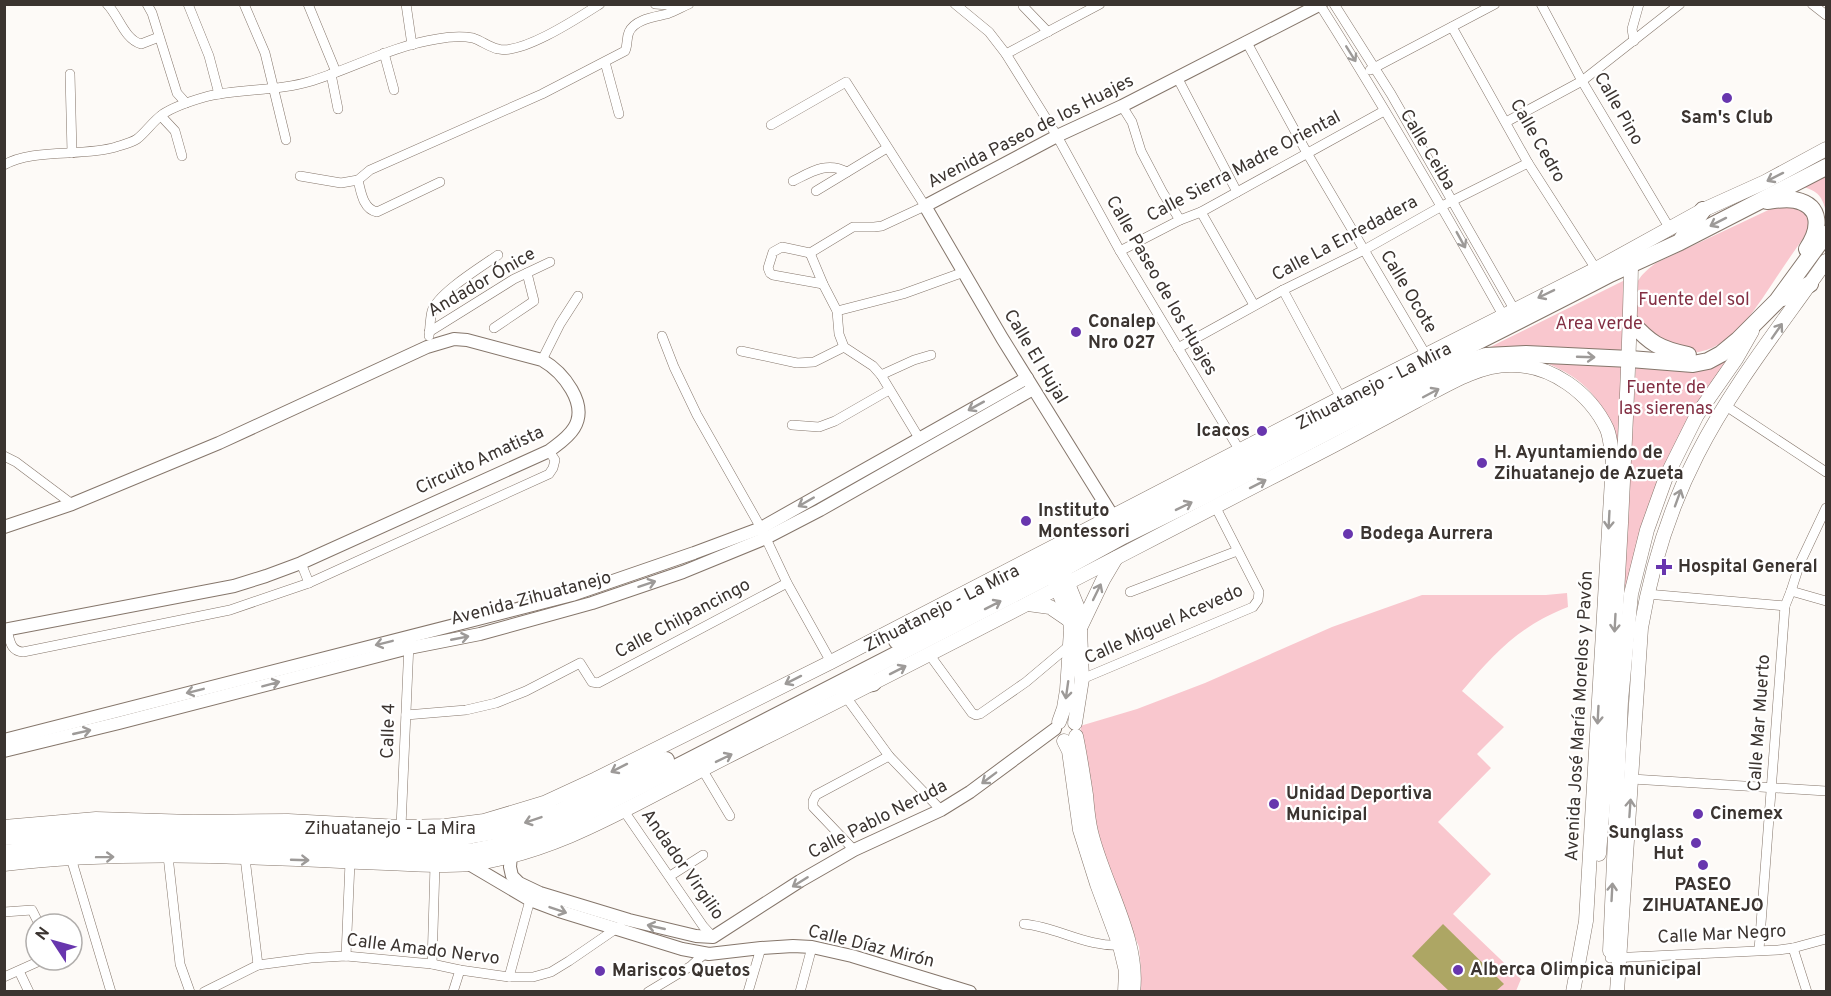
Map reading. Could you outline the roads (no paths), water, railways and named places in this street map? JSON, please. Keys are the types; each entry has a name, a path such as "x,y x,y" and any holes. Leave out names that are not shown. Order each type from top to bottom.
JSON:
{"highway":[{"name":"Zihuatanejo - La Mira","path":"1122,531 1192,481 1596,273 1631,263 1675,236 1757,203 1827,167"},
{"path":"1757,203 1794,199 1809,205 1817,222 1811,243 1760,319"},
{"path":"1675,236 1702,210"},
{"name":"Zihuatanejo - La Mira","path":"4,853 67,846 169,844 422,852 474,851 546,832 829,688 1122,531 1202,497 1457,365 1486,356 1526,354 1630,358 1693,364 1708,361 1721,354 1777,301 1827,234"},
{"path":"1777,301 1810,284"},
{"path":"1630,322 1647,340 1668,351 1691,355 1721,354"},
{"path":"1390,415 1411,389"},
{"name":"Zihuatanejo - La Mira","path":"4,837 74,831 288,827 443,840 507,829 561,811 624,781 1053,568"},
{"path":"829,688 873,683"}],"main road":[{"path":"1702,210 1765,182 1827,149"},
{"path":"1192,481 1240,451 1509,312 1675,236"},
{"path":"1614,957 1632,779 1641,628 1647,594 1680,492 1697,454 1726,406 1827,261"},
{"name":"Avenida José María Morelos y Pavón","path":"1573,992 1586,921 1611,599 1623,480 1630,358 1631,263"},
{"path":"1616,992 1611,905 1619,781 1621,701 1631,594 1647,530 1666,477 1697,416 1760,319"},
{"name":"Avenida José María Morelos y Pavón","path":"1053,568 1116,557 1122,531 1215,506 1357,434 1441,388 1481,370 1510,365 1534,368 1557,376 1575,389 1595,409 1608,431 1613,462 1611,599"},
{"path":"1072,733 1057,737 1057,725 1064,708 1067,690 1070,645 1075,624 1116,557"},
{"path":"4,864 71,858 168,856 435,865 469,864 511,855 578,833 624,811 702,769 1028,604 1053,568"},
{"path":"1053,568 1075,624 1082,679 1069,751 1097,884 1134,961 1133,992"},
{"path":"4,827 96,819 288,827 445,826 484,821 544,803 596,779 831,662 956,596 1053,568"},
{"path":"1028,604 1050,607 1075,624"},
{"path":"1621,701 1637,700"},
{"path":"1057,725 1067,719 1072,733"},
{"path":"1125,945 1125,992"}],"street":[{"path":"107,4 132,40 141,44 159,37"},
{"path":"147,4 177,93 186,103"},
{"path":"188,4 208,56 219,94"},
{"path":"244,4 264,53 286,140"},
{"path":"308,4 334,73 338,109"},
{"path":"406,4 412,45"},
{"path":"4,165 11,160 26,156 105,150 136,140 161,116 186,103 219,94 273,89 306,83 384,53 436,39 473,38 498,49 513,50 563,27 600,4"},
{"path":"655,4 687,5"},
{"name":"Calle Paseo de los Huajes","path":"955,4 996,38 1057,136 1120,251 1240,451"},
{"path":"1006,54 1100,4"},
{"name":"Avenida Paseo de los Huajes","path":"810,253 853,227 882,226 925,206 1057,136 1122,106 1321,4"},
{"name":"Calle Ceiba","path":"1321,4 1384,111 1509,312"},
{"name":"Calle Ceiba","path":"1334,4 1453,201 1509,312"},
{"path":"1363,73 1495,4"},
{"name":"Calle Pino","path":"1541,4 1582,81 1675,236"},
{"path":"1634,41 1632,29 1639,4"},
{"path":"1506,122 1582,81 1680,4"},
{"path":"1812,4 1827,15"},
{"path":"300,177 341,183 358,180 370,170 542,94 605,62 625,51 632,28 645,19 687,5"},
{"path":"1023,6 1048,32"},
{"name":"Calle Cedro","path":"1452,27 1528,163 1596,273"},
{"name":"Calle Ocote","path":"1246,41 1307,153 1426,355"},
{"path":"384,53 394,90"},
{"path":"605,62 619,114"},
{"path":"70,74 72,153"},
{"path":"1177,78 1237,192"},
{"path":"771,125 846,82 925,206"},
{"path":"1122,106 1132,123 1141,151 1180,220"},
{"name":"Calle Sierra Madre Oriental","path":"1120,251 1180,220 1201,212 1384,111"},
{"path":"161,116 175,131 182,156"},
{"path":"816,191 887,148"},
{"name":"Calle La Enredadera","path":"1178,348 1254,305 1528,163"},
{"path":"793,181 816,170 836,166 847,172"},
{"path":"358,180 366,205 371,211 377,212 440,182"},
{"name":"Calle El Hujal","path":"925,206 1002,338 1122,531"},
{"path":"1201,212 1254,305"},
{"path":"823,284 773,275 768,268 773,252 782,247 810,253 837,311 839,334 844,347 873,366 920,438"},
{"path":"428,347 434,308 446,292 498,255"},
{"name":"Andador Ónice","path":"429,332 514,279 550,262"},
{"path":"837,311 903,294 964,272"},
{"path":"494,328 534,301 527,273"},
{"path":"1283,290 1341,398"},
{"path":"542,360 560,324 578,296"},
{"path":"662,336 697,415 831,662"},
{"name":"Circuito Amatista","path":"4,527 72,504 219,443 428,347 454,339 467,340 542,360 553,366 569,386 575,398 579,417 567,437 549,451 301,563 234,586 6,630"},
{"path":"741,351 797,363 814,362 844,347"},
{"path":"880,375 931,355"},
{"name":"Avenida Zihuatanejo","path":"763,533 920,438 1030,383"},
{"name":"Avenida Zihuatanejo","path":"4,751 49,734 409,642 572,595 694,553 763,533 820,510 1030,383"},
{"path":"792,425 819,427 835,421 889,390"},
{"path":"1726,406 1827,472"},
{"path":"6,630 12,647 23,652 230,610 309,584 549,474 554,468 555,460 549,451"},
{"path":"4,456 16,462 72,504"},
{"path":"1130,592 1237,550 1215,506"},
{"path":"1827,508 1800,563 1791,591 1827,601"},
{"name":"Calle Miguel Acevedo","path":"1082,679 1253,607 1260,592 1237,550"},
{"path":"301,563 309,584"},
{"name":"Calle Chilpancingo","path":"406,715 466,710 496,703 526,691 580,663 594,683 598,683 787,583"},
{"name":"Calle Mar Muerto","path":"1759,950 1785,606 1791,591"},
{"path":"1647,594 1785,606"},
{"name":"Calle 4","path":"401,827 409,642"},
{"name":"Calle Miguel Acevedo","path":"929,654 972,713 976,715 1026,682 1070,645"},
{"path":"846,697 889,756 941,810"},
{"name":"Calle Pablo Neruda","path":"713,937 800,881 854,850 941,810 970,792 1057,725"},
{"name":"Avenida Zihuatanejo","path":"4,740 49,734"},
{"path":"854,850 813,807 813,801 816,795 889,756"},
{"path":"702,769 730,816"},
{"path":"1632,779 1827,791"},
{"name":"Andador Virgilio","path":"624,811 703,926 713,937"},
{"path":"511,855 512,876 519,883 540,893 629,920 696,936 713,937"},
{"path":"670,876 703,855"},
{"path":"168,856 180,963 190,992"},
{"path":"71,858 111,992"},
{"path":"245,858 258,965"},
{"path":"346,956 350,862"},
{"name":"Calle Díaz Mirón","path":"469,864 530,900 668,946 704,954 761,948 812,947 852,956 970,992"},
{"path":"432,964 435,865"},
{"path":"509,977 530,900"},
{"path":"4,912 32,910 33,912"},
{"name":"Calle Amado Nervo","path":"204,992 258,965 346,956 432,964 509,977 533,977 551,972 569,962 629,920"},
{"path":"738,922 730,936 733,943 741,950"},
{"path":"1024,924 1047,928 1073,938 1108,945 1125,945"},
{"name":"Calle Mar Negro","path":"1614,957 1793,948 1827,939"},
{"path":"800,992 812,947"},
{"path":"748,992 761,948"},
{"path":"1793,948 1807,992"},
{"path":"648,992 690,966 704,954"},
{"path":"4,977 24,969"},
{"path":"453,992 460,970"},
{"path":"19,971 29,992"}],"place":[{"name":"Sam's Club","path":"1727,98"},
{"name":"Conalep Nro 027","path":"1076,332"},
{"name":"Icacos","path":"1262,431"},
{"name":"H. Ayuntamiendo de Zihuatanejo de Azueta","path":"1482,463"},
{"name":"Instituto Montessori","path":"1026,521"},
{"name":"Bodega Aurrera","path":"1348,534"},
{"name":"Hospital General","path":"1664,567"},
{"name":"Unidad Deportiva Municipal","path":"1274,804"},
{"name":"Cinemex","path":"1698,814"},
{"name":"Sunglass Hut","path":"1696,843"},
{"name":"PASEO ZIHUATANEJO","path":"1703,865"},
{"name":"Alberca Olimpica municipal","path":"1458,970"},
{"name":"Mariscos Quetos","path":"600,971"}],"park label":[{"name":"Fuente del sol","path":"1694,300"},
{"name":"Area verde","path":"1599,324"},
{"name":"Fuente de las sierenas","path":"1666,398"}]}
